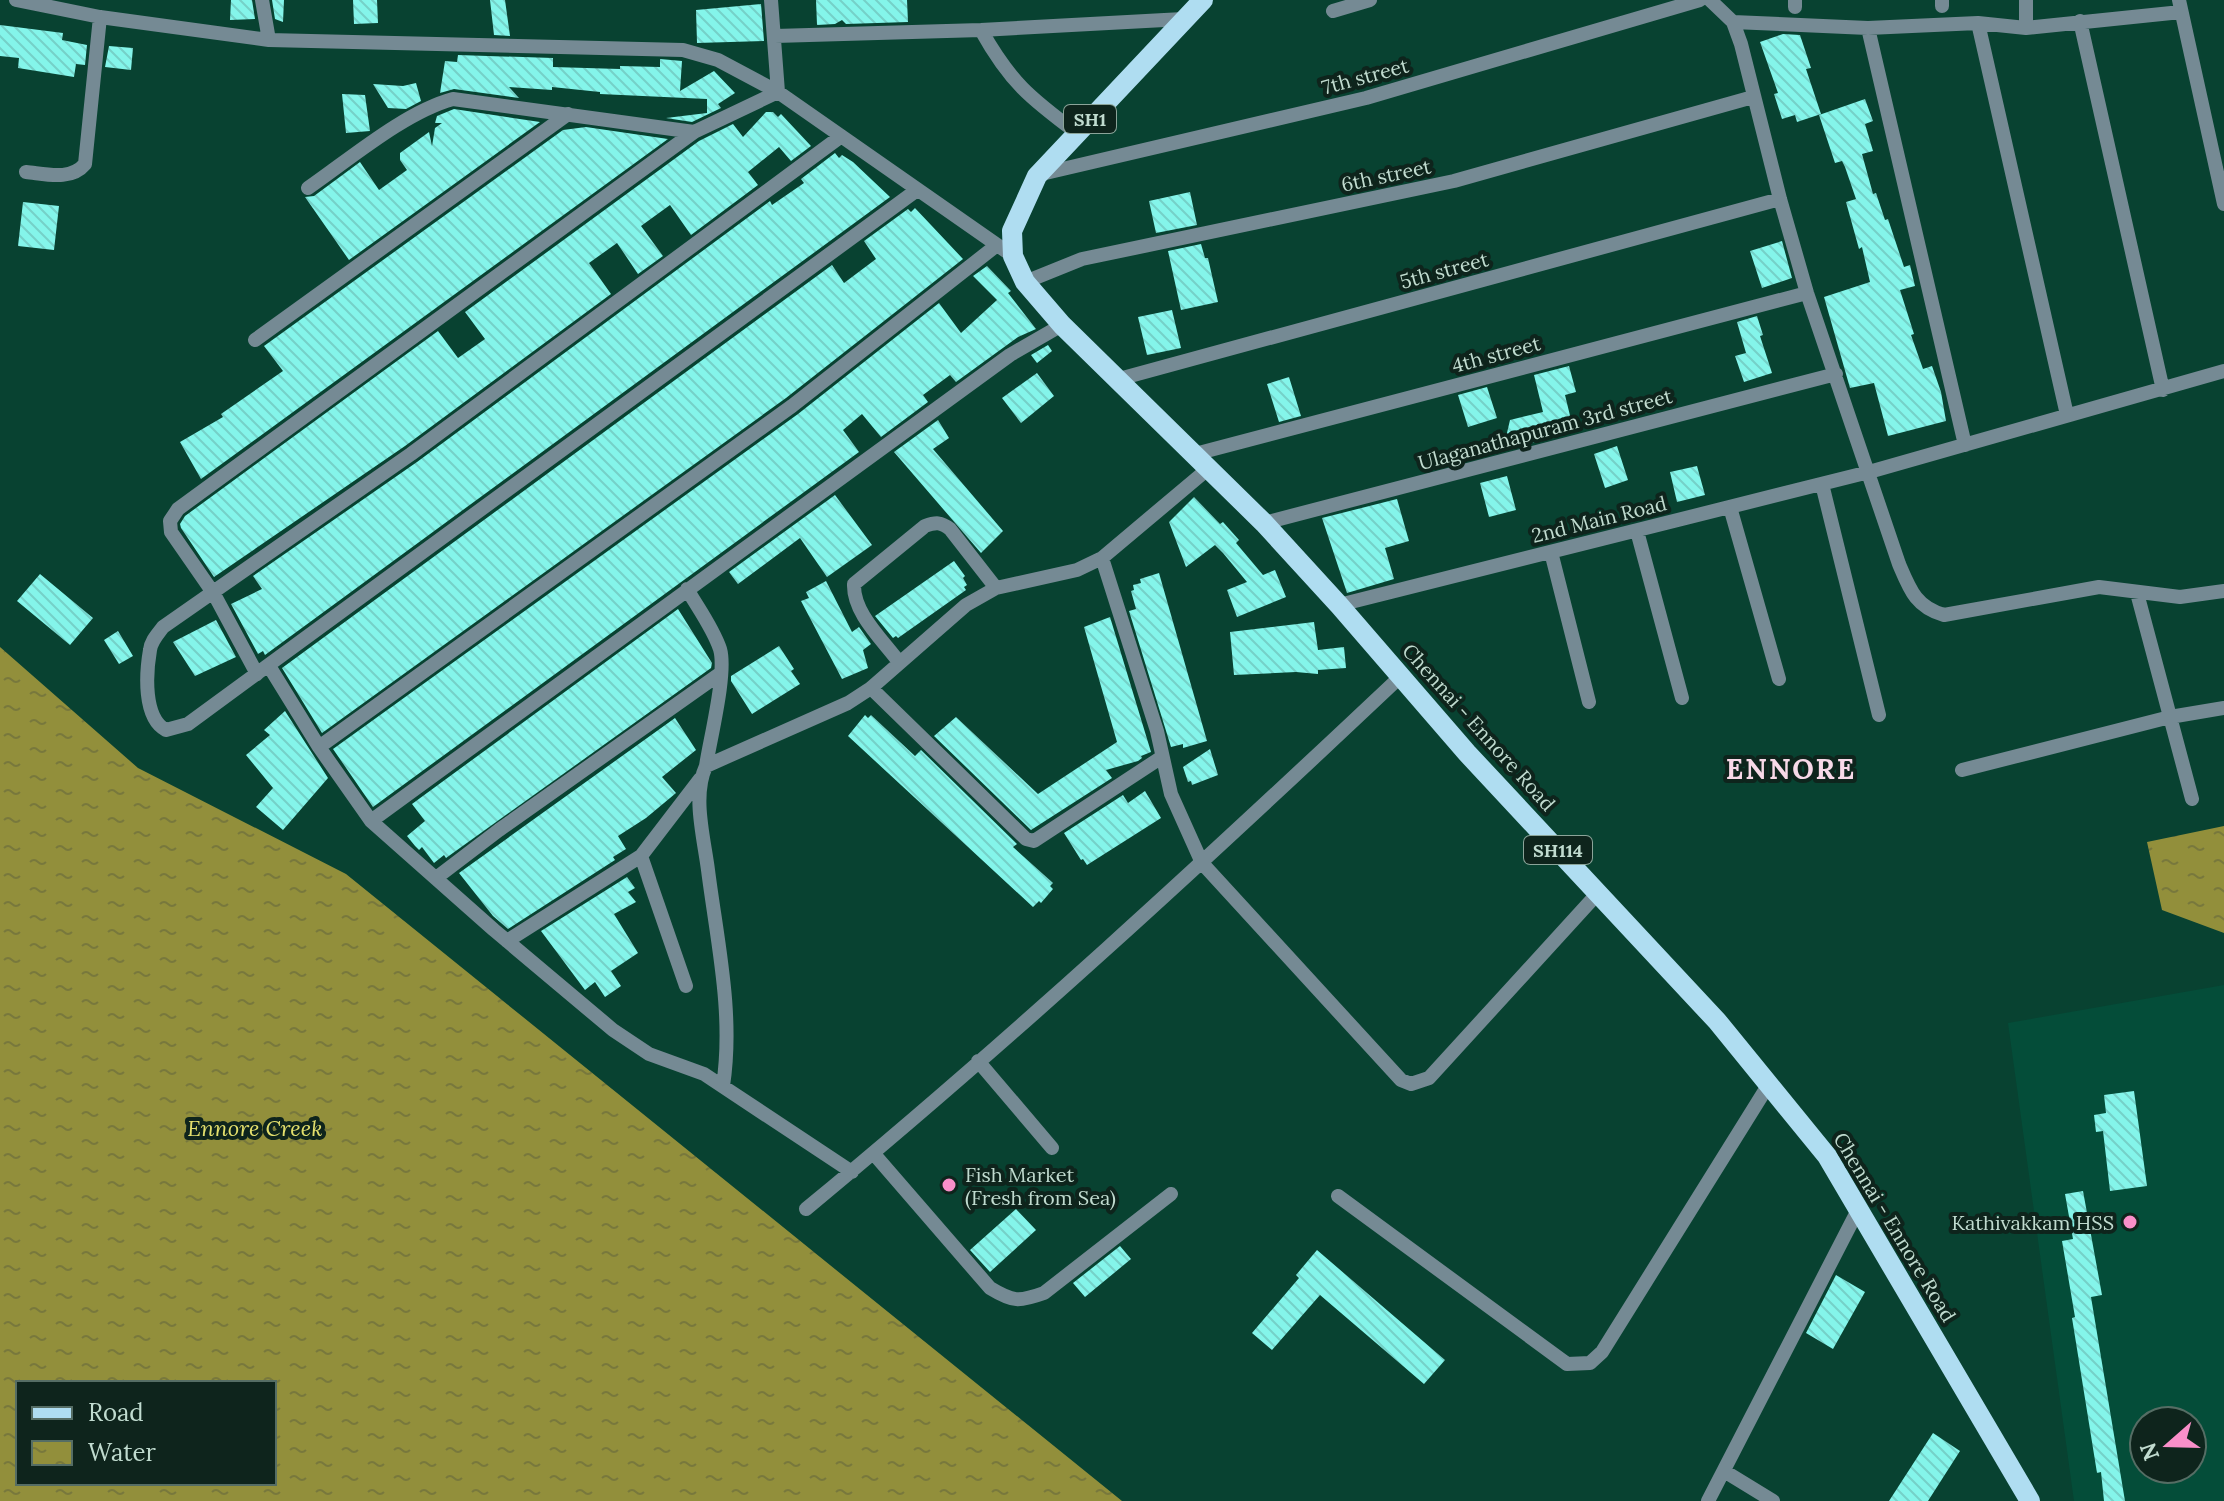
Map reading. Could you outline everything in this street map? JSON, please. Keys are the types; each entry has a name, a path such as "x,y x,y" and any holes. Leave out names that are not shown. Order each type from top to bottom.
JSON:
{"main road":[{"name":"SH1","path":"1005,251 1037,176 1203,0"},
{"name":"Chennai - Ennore Road","path":"1005,251 1025,282 1062,325 1264,523 1400,677 1717,1021 1769,1084 1827,1156 2030,1501"}],"street":[{"path":"16,0 100,17 269,40 683,50 718,60 778,92 1005,251 319,747"},
{"path":"262,0 269,40"},
{"path":"771,0 778,92"},
{"path":"1333,11 1370,0"},
{"name":"7th street","path":"1037,176 1366,98 1700,0"},
{"path":"1710,0 1733,22 1741,44 1807,293 1899,564 1911,591 1927,610 1944,615 2099,587 2180,597 2224,591"},
{"path":"2026,0 2026,28"},
{"path":"1733,22 1868,28 1978,23 2026,28 2180,6 2224,204"},
{"path":"26,172 65,175 79,171 85,164 100,17"},
{"path":"775,36 981,30 1183,19"},
{"path":"2080,21 2163,390"},
{"path":"1978,23 2067,415"},
{"path":"1868,28 1965,445"},
{"path":"981,30 1017,85 1077,133"},
{"path":"778,92 694,132 178,509 170,521 171,532 263,670 371,821 613,1030 649,1054 704,1074 852,1172"},
{"name":"6th street","path":"1025,282 1082,259 1454,181 1753,97"},
{"path":"308,188 432,104 453,99 694,132"},
{"path":"255,340 568,114"},
{"path":"840,137 411,454 163,627 150,649 148,705 158,726 166,730 188,724 917,190"},
{"name":"5th street","path":"1119,379 1780,199"},
{"name":"4th street","path":"1202,461 1807,293"},
{"path":"371,821 1010,355 1062,325"},
{"name":"2nd Main Road","path":"1339,605 1869,472 2224,371"},
{"name":"Ulaganathapuram 3rd street","path":"1264,523 1836,374"},
{"path":"507,941 641,856 703,772 824,715 871,688 966,605 996,588 1077,570 1102,558 1202,461"},
{"path":"1822,484 1879,715"},
{"path":"1730,507 1779,679"},
{"path":"899,662 858,607 854,584 925,526 934,522 950,529 996,588"},
{"path":"1637,531 1682,698"},
{"path":"1551,552 1589,702"},
{"path":"1102,558 1157,731 1171,794 1202,863 1401,1080 1411,1084 1429,1078 1598,893"},
{"path":"687,589 721,652 721,673 703,772 702,822 726,1010 727,1056 723,1086"},
{"path":"2137,593 2192,799"},
{"path":"436,878 721,673"},
{"path":"806,1209 874,1154 1202,863 1400,677"},
{"path":"871,688 1026,839 1034,841 1162,757"},
{"path":"1962,770 2170,717 2224,708"},
{"path":"641,856 686,986"},
{"path":"978,1061 1052,1148"},
{"path":"1338,1196 1567,1364 1590,1363 1602,1352 1769,1084"},
{"path":"874,1154 990,1288 1009,1300 1024,1301 1044,1293 1171,1194"},
{"path":"1708,1501 1858,1210"},
{"path":"1724,1471 1773,1501"}],"shaded area":[{"name":"Kathivakkam HSS","path":"2224,985 2224,1501 2074,1501 2008,1023"}],"water":[{"name":"Ennore Creek","path":"0,647 138,768 346,874 1122,1501 0,1501"},
{"path":"2224,826 2224,933 2162,910 2147,842"}],"building":[{"path":"231,0 252,0 255,19 230,20"},
{"path":"272,0 284,0 283,22 275,19"},
{"path":"353,0 377,0 378,23 354,24"},
{"path":"490,0 505,0 510,36 494,35"},
{"path":"816,0 907,0 908,22 846,24 842,20 835,24 817,25"},
{"path":"761,4 764,41 697,43 696,10"},
{"path":"0,25 63,33 62,40 87,45 85,65 76,64 74,77 18,68 19,58 0,56"},
{"path":"1783,34 1800,35 1811,68 1806,69 1821,114 1797,122 1795,115 1782,119 1774,94 1778,93 1760,42"},
{"path":"109,46 133,48 131,70 105,67"},
{"path":"458,55 553,58 553,67 620,69 620,66 660,67 660,59 682,61 680,91 714,71 735,93 718,104 721,108 692,122 666,118 707,113 707,99 600,94 552,87 552,90 509,87 519,98 454,89 440,93 445,61 457,62"},
{"path":"416,83 421,101 406,109 388,108 373,84 403,86"},
{"path":"342,94 365,95 370,131 346,133"},
{"path":"1865,99 1873,121 1865,124 1873,151 1862,154 1873,194 1876,193 1885,220 1888,219 1904,267 1910,265 1915,286 1900,290 1923,369 1932,366 1946,421 1888,436 1874,383 1850,388 1824,297 1870,282 1846,202 1856,199 1842,161 1835,163 1819,115"},
{"path":"454,109 540,122 349,260 305,197 314,196 360,162 379,190 407,170 400,160 400,153 429,132 432,146 435,128 442,123 435,123 437,116"},
{"path":"766,112 773,112 778,117 781,114 811,146 791,161 779,147 748,172 758,185 691,235 670,205 641,226 663,256 638,274 617,243 589,263 611,294 405,446 214,577 181,528 185,516 438,331 458,358 485,339 465,312 699,141 733,124 743,137"},
{"path":"586,127 668,139 201,479 180,442 223,417 221,414 283,371 264,346 563,130"},
{"path":"835,153 839,158 842,155 853,162 890,197 265,655 263,651 258,654 231,604 262,589 253,576 417,462 770,201 772,205 804,183 801,179"},
{"path":"1190,192 1197,225 1156,233 1149,201"},
{"path":"23,202 59,206 54,250 18,246"},
{"path":"915,208 963,259 786,398 322,733 282,668 832,265 844,283 876,259 864,241 908,209 911,212"},
{"path":"1782,241 1792,278 1762,288 1750,251"},
{"path":"1201,244 1205,258 1208,258 1218,302 1181,310 1168,251"},
{"path":"987,266 1011,291 1008,293 1036,329 1018,337 956,382 950,375 923,395 928,402 881,437 862,414 843,430 859,452 373,807 333,749 798,414 939,303 961,333 997,300 973,276"},
{"path":"1172,310 1181,348 1147,355 1138,317"},
{"path":"1757,316 1772,373 1744,382 1735,356 1746,353 1737,322"},
{"path":"1048,345 1052,351 1037,363 1031,355"},
{"path":"1569,366 1576,392 1565,395 1574,432 1503,450 1510,420 1543,412 1534,375"},
{"path":"1037,373 1054,396 1021,423 1002,398"},
{"path":"1289,377 1301,416 1279,422 1267,384"},
{"path":"1487,387 1497,418 1468,427 1458,395"},
{"path":"938,420 949,438 933,449 1003,531 981,553 894,452"},
{"path":"1617,446 1628,480 1605,488 1594,454"},
{"path":"1697,466 1705,495 1677,502 1670,472"},
{"path":"1507,476 1516,510 1489,517 1480,483"},
{"path":"835,495 872,545 827,577 800,538 738,584 729,572"},
{"path":"1194,497 1239,540 1236,543 1263,575 1275,570 1286,597 1237,617 1227,590 1247,582 1215,545 1186,567 1169,522"},
{"path":"1397,499 1409,541 1385,548 1394,579 1347,593 1322,518"},
{"path":"954,561 965,576 966,590 898,638 893,638 875,616"},
{"path":"1159,573 1207,741 1183,748 1183,744 1171,747 1129,611 1136,609 1131,591 1134,590 1133,585 1141,583 1140,579"},
{"path":"40,574 93,618 70,645 17,601"},
{"path":"826,581 852,632 859,627 871,644 863,650 868,668 842,679 801,601 809,598 806,592"},
{"path":"678,609 712,663 711,668 446,858 444,855 434,863 422,847 419,850 415,846 407,836 425,821 412,804"},
{"path":"1110,617 1151,752 1141,756 1138,761 1106,770 1112,778 1031,830 934,736 956,717 1038,794 1117,742 1084,627"},
{"path":"216,620 236,657 195,676 173,642"},
{"path":"1314,622 1318,650 1344,647 1346,668 1318,670 1318,674 1234,675 1230,632"},
{"path":"118,631 133,656 119,664 104,640"},
{"path":"779,646 800,684 752,714 731,681 731,676"},
{"path":"285,711 328,778 283,830 256,807 273,788 246,755 270,735 264,730"},
{"path":"865,715 868,718 871,715 915,756 921,750 1017,844 1013,847 1053,883 1050,886 1053,889 1041,903 1039,901 1033,907 848,736"},
{"path":"675,718 696,750 662,777 676,793 618,836 626,849 613,857 615,860 508,929 493,916 459,873"},
{"path":"1210,749 1218,775 1192,785 1183,767"},
{"path":"1145,791 1161,818 1087,865 1081,860 1064,833 1123,795 1128,803"},
{"path":"627,877 635,888 628,892 636,902 614,914 638,953 611,971 621,986 605,997 595,982 585,990 541,931"},
{"path":"2134,1091 2147,1186 2110,1191 2103,1131 2096,1132 2094,1115 2106,1113 2104,1095"},
{"path":"2083,1191 2102,1295 2091,1297 2125,1501 2104,1501 2072,1318 2075,1317 2062,1241 2073,1239 2065,1194"},
{"path":"1016,1209 1036,1230 990,1272 970,1250"},
{"path":"1120,1246 1131,1259 1085,1297 1073,1283"},
{"path":"1317,1250 1445,1360 1424,1384 1320,1295 1272,1350 1252,1333 1299,1278 1296,1275"},
{"path":"1836,1275 1865,1292 1833,1349 1806,1333"},
{"path":"1933,1433 1960,1451 1928,1501 1889,1501"}],"place":[{"name":"Fish Market (Fresh from Sea)","path":"949,1185"},
{"name":"Kathivakkam HSS","path":"2130,1222"}],"district":[{"name":"ENNORE","path":"1791,769"}]}
